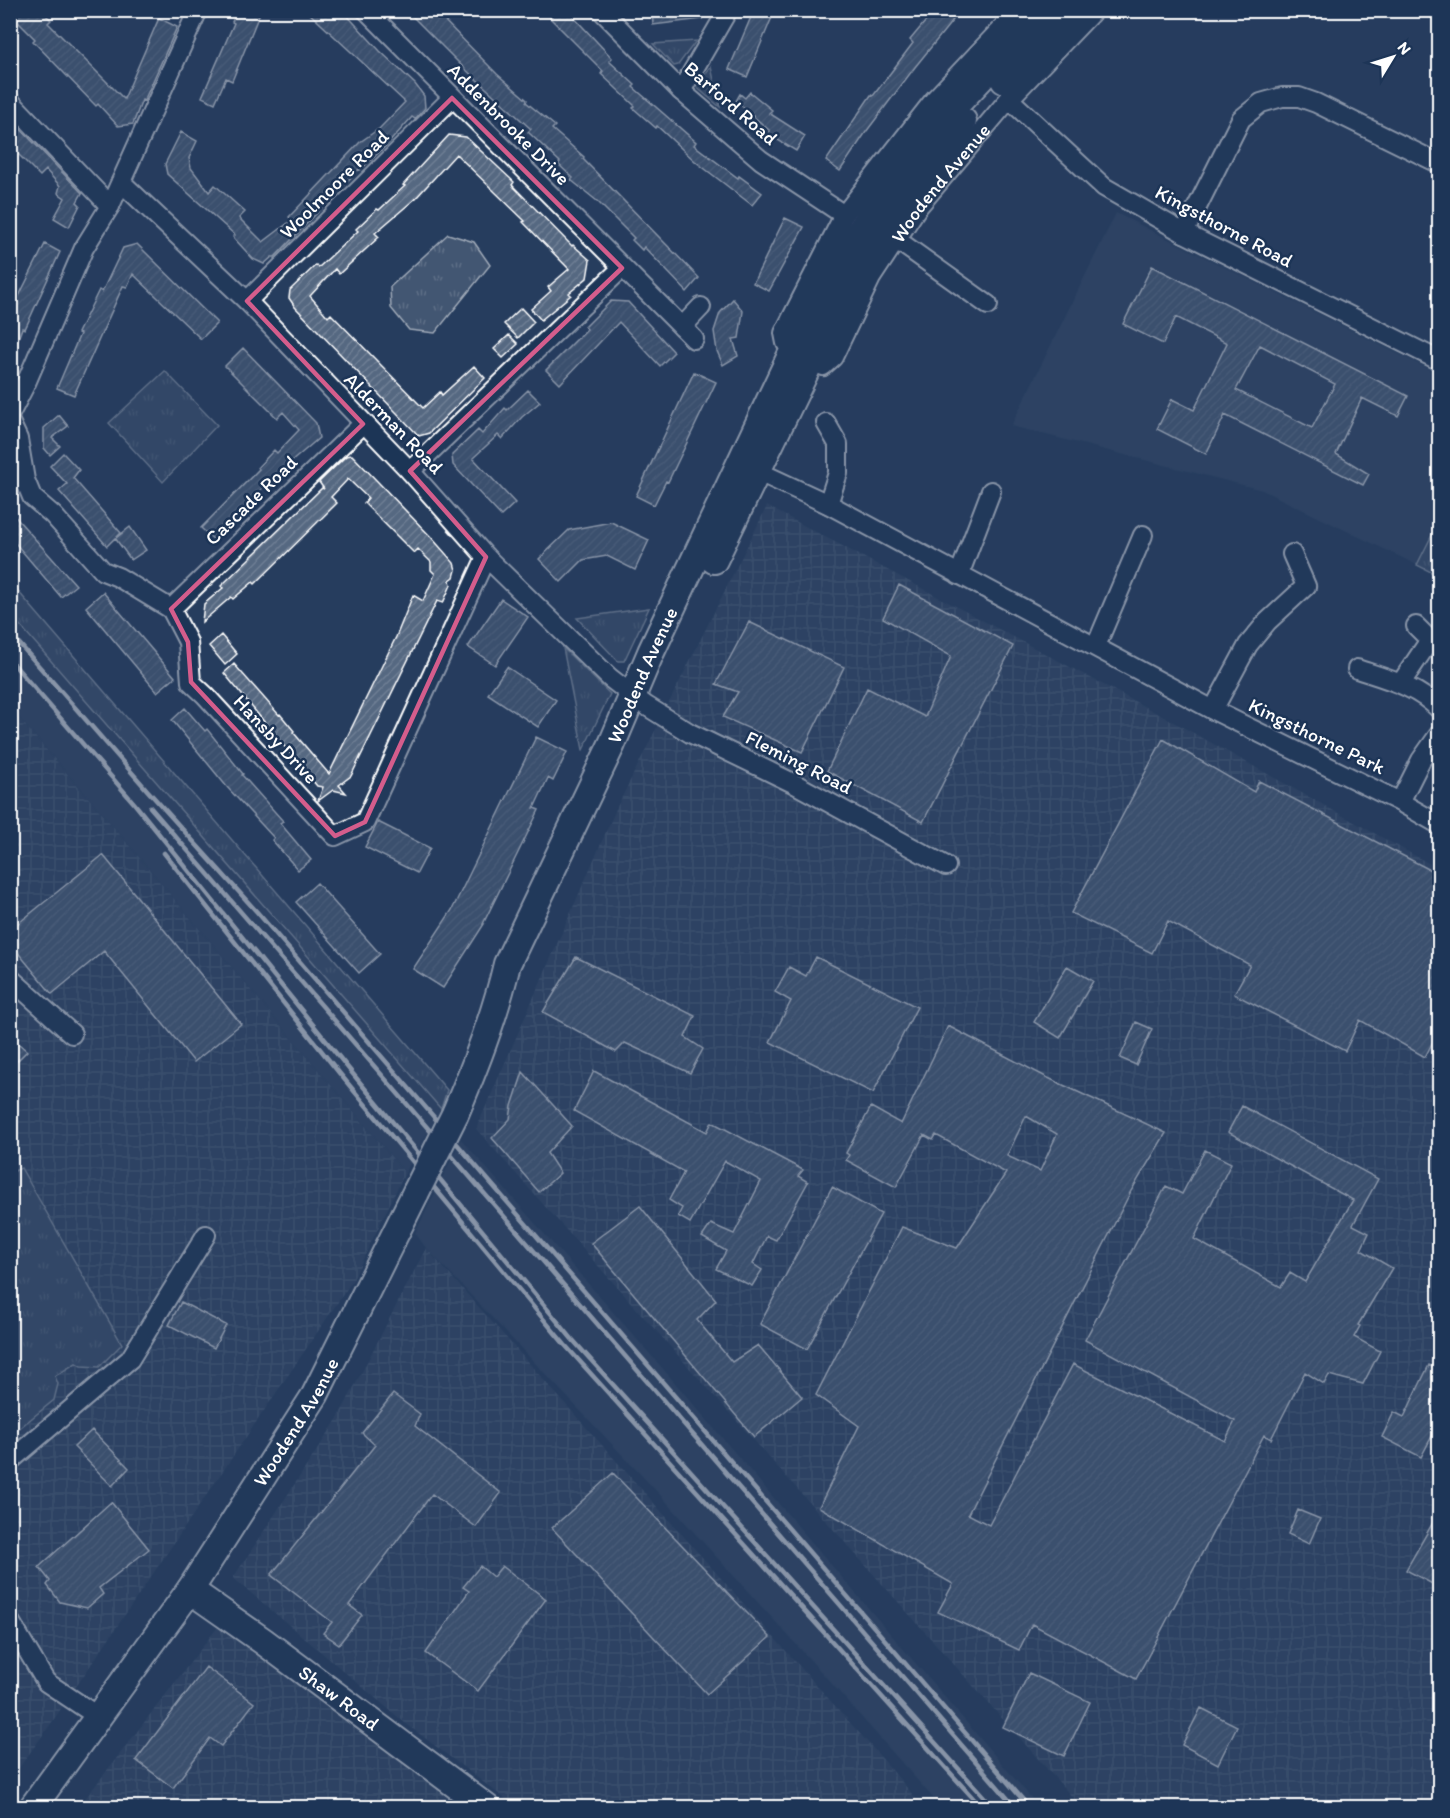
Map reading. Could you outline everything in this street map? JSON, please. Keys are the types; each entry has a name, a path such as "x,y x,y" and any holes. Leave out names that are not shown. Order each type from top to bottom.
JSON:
{"street":[{"path":"10,414 26,383 84,248 110,206 198,10"},
{"name":"Addenbrooke Drive","path":"366,10 688,333 701,307"},
{"name":"Barford Road","path":"601,10 681,91 760,160 844,215"},
{"path":"681,91 728,10"},
{"path":"802,355 786,343 784,333 844,215 934,100 1019,10"},
{"name":"Woodend Avenue","path":"32,1808 190,1590 315,1395 455,1114 498,1001 521,968 627,750 639,700 802,355 835,268 895,178 950,111 1045,10"},
{"name":"Woodend Avenue","path":"802,355 879,232 963,122 1071,10"},
{"name":"Woodend Avenue","path":"802,355 823,366 833,357 871,278 918,208 1009,99 1094,10"},
{"path":"1184,233 1240,119 1261,103 1282,97 1299,97 1316,103 1440,164"},
{"name":"Woolmoore Road","path":"247,301 452,98"},
{"name":"Kingsthorne Road","path":"1009,99 1104,187 1184,233 1440,361"},
{"path":"10,101 110,206"},
{"name":"Alderman Road","path":"121,182 247,301 410,471 486,557 610,678 639,700"},
{"path":"897,240 988,304"},
{"path":"410,471 622,268"},
{"path":"10,422 18,439 25,480 32,498 53,515 103,571 118,577 171,609"},
{"path":"826,423 838,444 838,473 828,504"},
{"name":"Cascade Road","path":"171,609 363,424"},
{"name":"Kingsthorne Park","path":"749,468 828,504 1213,710 1400,802 1440,825"},
{"path":"959,575 991,491"},
{"path":"1096,646 1143,535"},
{"name":"Kingsthorne Park","path":"1213,710 1248,645 1267,622 1306,586 1292,554"},
{"name":"Hansby Drive","path":"171,609 188,642 191,682 335,836 365,822 486,557"},
{"path":"1401,683 1430,640 1416,626"},
{"path":"1357,669 1401,683 1428,699 1440,710"},
{"name":"Fleming Road","path":"639,700 690,733 795,784 946,866"},
{"path":"1400,802 1421,760 1440,733"},
{"path":"10,978 72,1034"},
{"path":"10,1461 130,1359 206,1236"},
{"name":"Shaw Road","path":"190,1590 263,1641 487,1808"},
{"path":"10,1621 46,1682 97,1716"}],"highlighted area":[{"path":"452,98 622,268 410,471 486,557 365,822 335,836 191,682 188,642 171,609 363,424 247,301"}],"shaded area":[{"path":"1116,213 1439,374 1439,521 1417,565 1262,490 1011,426"},
{"path":"767,506 1181,726 1439,869 1439,1807 1081,1807 476,1129 616,809"},
{"path":"10,615 441,1109 405,1173 106,818 11,709"},
{"path":"11,709 106,818 405,1173 353,1280 11,1779"},
{"path":"461,1139 664,1370 1039,1807 941,1807 662,1497 426,1248 415,1233"},
{"path":"426,1248 923,1807 534,1808 526,1800 516,1807 405,1723 233,1578 338,1418"},
{"path":"220,1624 471,1808 78,1808"}],"green space":[{"path":"696,41 678,65 674,66 653,44"},
{"path":"711,67 720,107 695,86"},
{"path":"448,234 474,242 490,265 435,333 409,330 391,308 390,287"},
{"path":"165,371 217,425 163,482 109,423"},
{"path":"1439,521 1439,576 1417,565"},
{"path":"11,583 447,1090 441,1109 11,615"},
{"path":"649,608 624,661 618,661 577,618"},
{"path":"563,648 610,694 583,750"},
{"path":"21,1168 122,1344 99,1367 81,1366 76,1363 55,1376 58,1384 54,1400 11,1435 10,1173"}],"building":[{"path":"10,10 41,10 51,20 48,23 124,99 159,18 177,27 133,124 118,126 33,41 35,39 10,14"},
{"path":"237,10 261,10 232,81 226,78 215,103 202,97 234,23 232,22"},
{"path":"406,10 434,10 497,74 527,100 526,102 555,126 552,129 584,157 583,159 699,278 687,292 644,247 642,250 632,240 634,238 597,201 571,180 573,178 558,164 560,162 528,132 531,129 465,69"},
{"path":"558,10 567,10 612,58 609,61 635,85 633,87 696,142 694,145 762,193 752,205 696,162 657,126 656,128 633,108 635,106 601,74 603,71 550,18"},
{"path":"652,10 701,10 702,19 653,25"},
{"path":"754,10 775,10 747,77 729,69"},
{"path":"935,10 961,10 866,132 840,171 826,161 871,95 873,96 913,43 910,40"},
{"path":"307,11 343,11 415,84 424,96 425,108 415,119 412,117 386,146 359,169 275,257 264,264 253,259 233,237 235,235 167,174 165,164 181,132 197,141 189,158 191,168 209,192 215,185 245,212 239,218 263,242 292,220 289,217 360,142 380,128 405,102"},
{"path":"750,92 772,110 769,113 805,136 796,151 768,134 770,131 736,101 740,94 745,98"},
{"path":"10,118 82,193 77,202 80,205 69,227 54,218 65,198 58,193 60,186 46,170 40,176 10,146"},
{"path":"449,135 466,137 514,182 512,185 572,246 590,260 587,278 541,320 531,309 551,291 548,287 569,269 523,222 525,221 456,154 416,198 375,233 379,237 339,274 335,269 310,296 328,317 331,314 423,408 440,392 442,395 474,366 485,378 429,433 419,436 295,307 289,298 290,290 316,265 319,267 358,231 356,229 377,209 379,210 405,186 403,185"},
{"path":"785,218 804,227 769,291 753,283"},
{"path":"45,244 60,252 25,329 22,328 12,356 10,356 10,314"},
{"path":"137,244 217,323 201,339 133,274 127,287 123,286 74,395 57,388 80,334 78,333 99,290 102,292 123,248"},
{"path":"1152,266 1408,396 1398,416 1362,398 1336,454 1369,474 1363,485 1225,415 1206,454 1157,429 1172,399 1194,410 1227,343 1176,317 1163,344 1123,324","holes":["1260,345 1335,384 1312,428 1236,390"]},
{"path":"733,299 743,311 739,338 733,339 738,356 723,365 717,351 714,331 720,313"},
{"path":"611,301 628,302 674,352 660,366 619,322 560,384 546,370"},
{"path":"521,308 534,322 518,338 504,324"},
{"path":"509,335 518,344 503,358 494,349"},
{"path":"243,348 316,423 319,438 270,480 215,541 201,528 259,469 258,467 274,450 277,453 299,430 283,412 277,418 225,366"},
{"path":"694,372 716,382 668,482 666,481 654,505 636,496"},
{"path":"528,390 540,402 522,417 502,439 498,435 473,458 515,503 501,516 453,465 452,455 478,430 482,434 505,408 507,410"},
{"path":"59,415 68,426 52,438 60,446 50,455 44,448 44,428"},
{"path":"63,453 79,470 73,478 121,533 116,538 130,527 146,550 131,560 115,538 107,546 59,491 67,484 50,466"},
{"path":"352,455 431,537 454,563 456,570 454,577 450,580 451,585 443,603 437,601 351,776 339,785 346,793 333,790 318,801 323,787 317,786 224,673 234,664 280,714 329,774 396,637 413,595 423,601 435,574 431,570 431,562 418,549 414,553 364,503 368,498 348,479 331,497 337,503 255,584 253,582 233,599 231,597 202,622 204,604 223,588 221,586 322,488 324,489 319,482 346,456"},
{"path":"10,511 76,585 61,597 10,537"},
{"path":"611,522 649,540 635,570 607,556 583,560 561,582 539,559 569,530"},
{"path":"899,585 1013,646 923,822 827,771 867,688 925,717 951,656 883,618"},
{"path":"103,592 175,677 157,692 86,607"},
{"path":"501,599 528,617 495,665 468,647"},
{"path":"749,622 844,667 802,752 723,717 738,692 716,684"},
{"path":"221,635 237,654 225,665 209,646"},
{"path":"507,667 556,700 538,727 488,694"},
{"path":"185,708 205,731 207,729 242,775 283,821 280,823 311,860 298,870 272,840 274,838 227,787 172,720"},
{"path":"536,737 567,752 553,781 548,778 534,808 539,810 484,924 443,988 413,969 452,910"},
{"path":"1163,739 1254,792 1259,781 1440,875 1440,1028 1425,1057 1360,1020 1345,1051 1234,994 1250,965 1168,921 1152,953 1071,913"},
{"path":"378,822 430,848 417,873 365,847"},
{"path":"103,855 241,1024 194,1062 104,951 52,994 10,943 10,930"},
{"path":"317,883 380,954 359,973 296,902"},
{"path":"576,957 695,1016 685,1037 703,1049 690,1073 625,1043 616,1052 543,1012"},
{"path":"816,957 917,1007 873,1093 770,1042 791,1001 775,992 789,967 806,976"},
{"path":"1067,966 1093,981 1060,1038 1034,1022"},
{"path":"1136,1022 1152,1029 1136,1065 1120,1058"},
{"path":"948,1026 1046,1077 1166,1133 1131,1191 968,1514 989,1525 1073,1364 1225,1441 1235,1421 1085,1340 1166,1186 1182,1194 1205,1150 1231,1163 1194,1239 1281,1287 1290,1273 1305,1282 1353,1200 1228,1132 1242,1106 1378,1179 1353,1225 1369,1233 1361,1250 1392,1268 1358,1325 1360,1326 1354,1337 1380,1351 1363,1384 1329,1375 1324,1384 1305,1372 1271,1439 1264,1435 1136,1679 1032,1624 1019,1650 938,1612 953,1584 819,1507 859,1426 816,1395 902,1227 957,1248 1006,1173 936,1135 933,1140 924,1135 896,1187 846,1160 849,1155 846,1153 871,1107 901,1124","holes":["1026,1116 1057,1134 1040,1171 1007,1156"]},
{"path":"10,1036 27,1051 10,1068"},
{"path":"594,1071 707,1132 712,1122 803,1170 798,1176 808,1182 776,1240 767,1236 753,1264 762,1270 752,1286 716,1269 726,1251 702,1237 711,1224 734,1234 761,1181 725,1161 690,1223 678,1216 682,1208 669,1200 684,1172 574,1111"},
{"path":"523,1072 572,1126 547,1153 560,1173 539,1192 492,1138 510,1119"},
{"path":"832,1187 881,1214 807,1349 760,1324"},
{"path":"640,1206 716,1300 697,1320 732,1362 758,1345 802,1397 754,1437 591,1243"},
{"path":"181,1302 226,1325 214,1348 169,1325"},
{"path":"1429,1365 1440,1371 1440,1421 1421,1457 1382,1437 1394,1412 1404,1417"},
{"path":"393,1394 420,1414 415,1426 501,1493 476,1527 432,1494 349,1605 362,1615 339,1644 323,1633 332,1622 271,1575 375,1445 362,1433"},
{"path":"92,1430 129,1468 112,1486 74,1447"},
{"path":"613,1473 770,1637 707,1694 552,1528"},
{"path":"111,1502 149,1549 99,1588 103,1594 87,1608 60,1602 47,1585 50,1581 39,1567"},
{"path":"1298,1510 1320,1519 1309,1544 1288,1534"},
{"path":"1440,1510 1440,1588 1406,1570"},
{"path":"480,1566 493,1577 502,1566 546,1599 478,1691 426,1653 469,1591 463,1587"},
{"path":"206,1667 254,1703 221,1746 210,1738 173,1788 136,1760"},
{"path":"1029,1673 1090,1702 1064,1756 1003,1727"},
{"path":"1201,1708 1237,1726 1218,1764 1182,1745"}],"railway":[{"path":"10,633 257,912 1030,1808"},
{"path":"10,660 134,803 348,1068 572,1339 994,1808"},
{"path":"150,807 1016,1808"},
{"path":"164,853 340,1074 565,1345 982,1808"}]}
